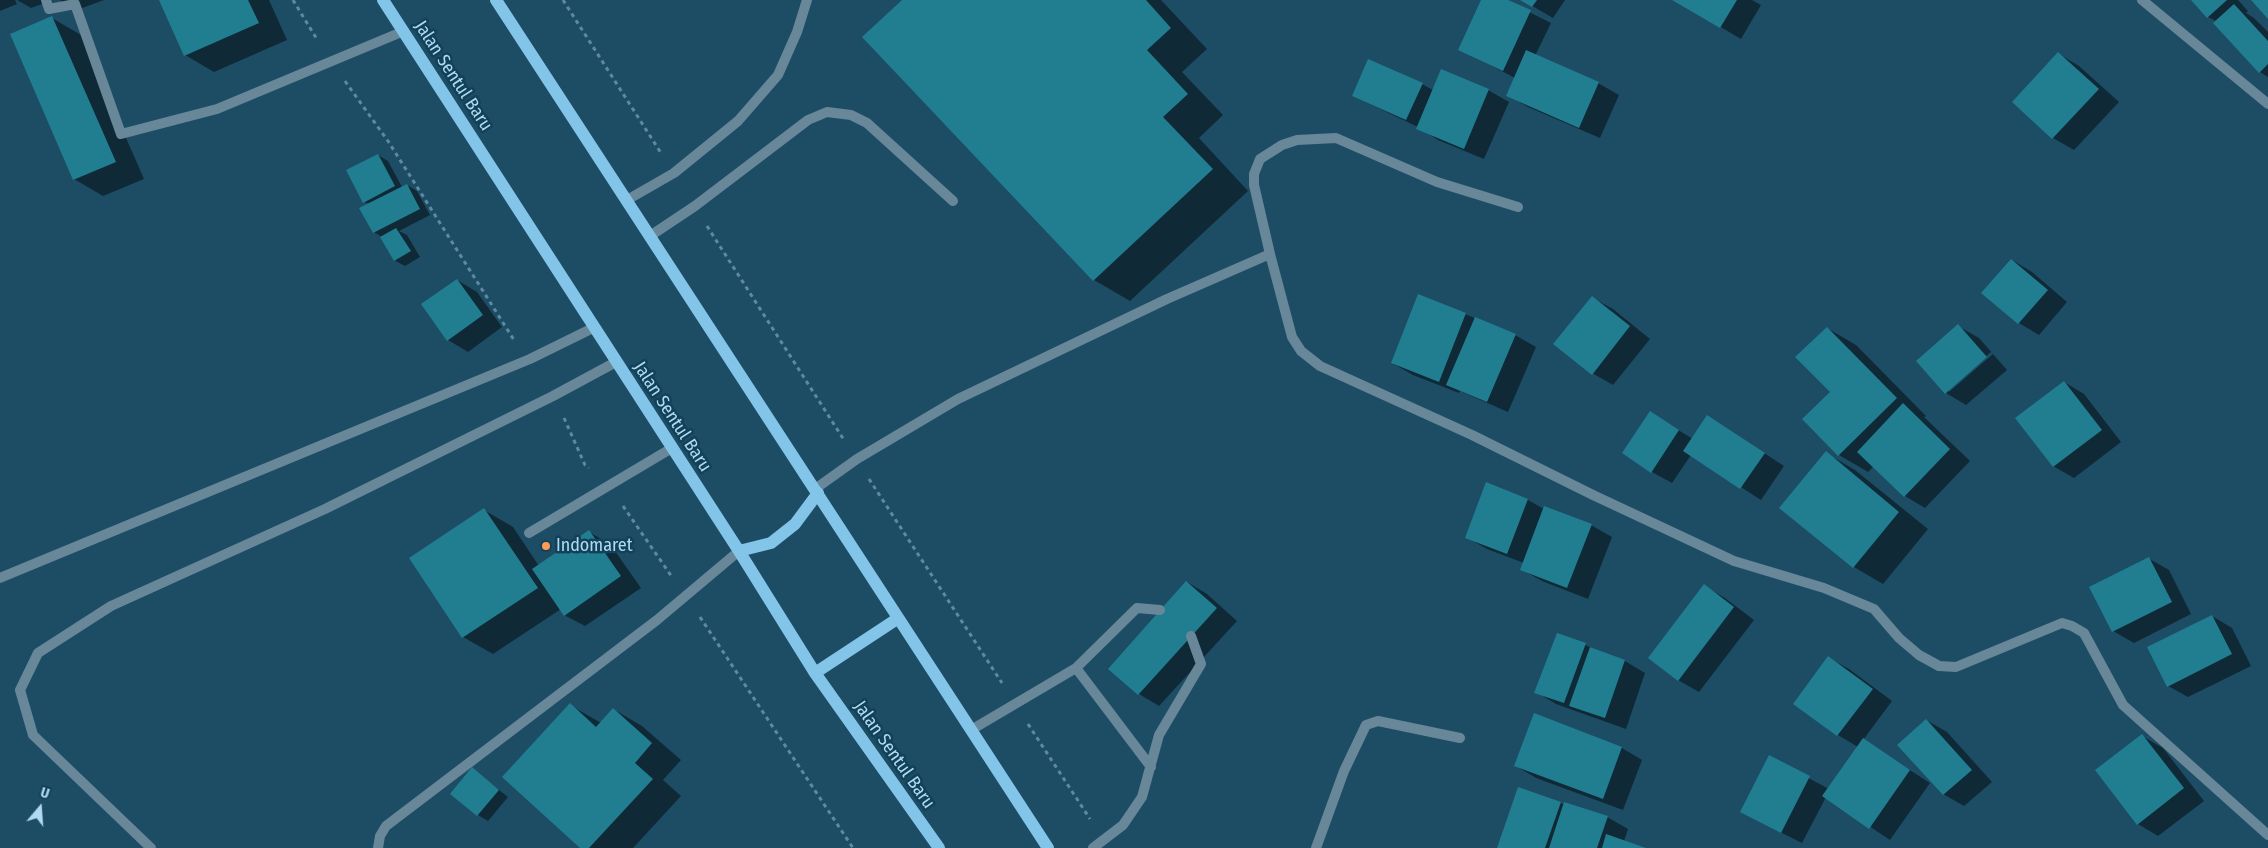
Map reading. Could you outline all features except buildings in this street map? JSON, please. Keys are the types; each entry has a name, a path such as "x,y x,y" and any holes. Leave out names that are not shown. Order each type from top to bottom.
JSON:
{"main road":[{"name":"Jalan Sentul Baru","path":"383,0 593,328 739,551 814,673 939,848"},
{"path":"496,0 1048,848"},
{"path":"739,551 771,544 795,524 816,491"},
{"path":"814,673 897,618"}],"street":[{"path":"46,0 49,10 75,4 121,134 217,109 404,32"},
{"path":"627,200 674,173 738,121 778,75 797,32 807,0"},
{"path":"2142,0 2267,102"},
{"path":"650,236 695,206 808,120 827,112 851,115 867,123 953,201"},
{"path":"1518,207 1436,182 1336,138 1297,140 1260,159 1254,174 1254,185 1270,254 1292,337 1302,351 1320,366 1472,435 1593,495 1734,561 1824,588 1874,609 1899,638 1919,655 1939,666 1956,667 1973,662 2062,623 2072,626 2084,634 2123,705 2268,835"},
{"path":"816,491 857,459 958,399 1167,299 1270,254"},
{"path":"0,578 530,359 593,328"},
{"path":"151,848 33,735 20,690 38,653 111,606 325,509 554,396 616,362"},
{"path":"529,533 610,487 672,448"},
{"path":"378,848 380,836 386,826 657,620 739,551"},
{"path":"971,730 1076,668 1137,608 1160,610"},
{"path":"1093,848 1123,825 1142,797 1159,735 1201,664 1191,636"},
{"path":"1076,668 1151,767"},
{"path":"1316,848 1344,771 1366,725 1378,721 1460,738"}],"path":[{"path":"293,0 331,62 388,141 512,337 530,359"},
{"path":"563,0 674,173"},
{"path":"695,206 1104,840"},
{"path":"554,396 585,465 610,487 685,596 852,848"}],"place":[{"name":"Indomaret","path":"546,546"}]}
